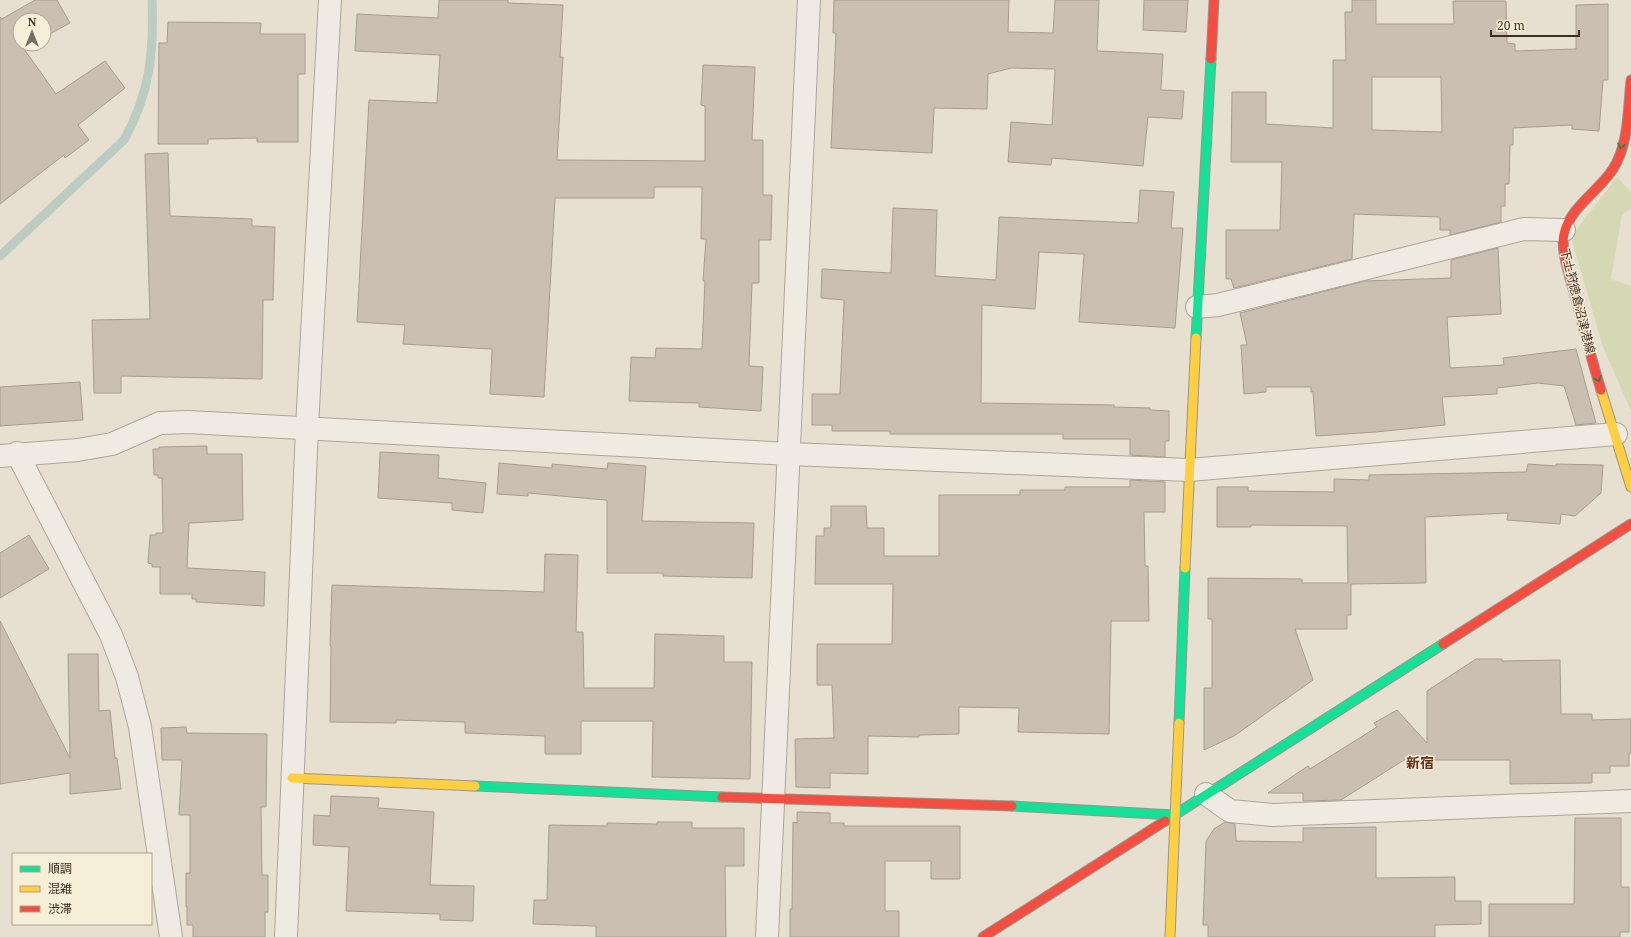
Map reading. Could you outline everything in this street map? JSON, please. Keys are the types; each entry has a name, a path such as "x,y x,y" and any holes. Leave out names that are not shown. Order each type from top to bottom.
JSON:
{"street":[{"path":"286,937 307,427 330,0"},
{"path":"767,937 790,454 809,0"},
{"path":"1170,937 1189,470 1214,0"},
{"name":"下土狩徳倉沼津港線","path":"1631,80 1621,149 1614,167 1573,216 1564,230 1566,261 1595,370 1616,434 1631,487"},
{"path":"1198,307 1226,303 1524,230 1564,230"},
{"path":"171,937 140,727 127,677 111,635 9,454 78,450 112,444 160,423 188,422 307,427 790,454 1189,470 1616,434"},
{"path":"983,937 1631,524"},
{"path":"292,778 773,799 992,805 1174,815"},
{"path":"1206,794 1230,811 1273,815 1631,801"}],"green space":[{"path":"1617,177 1631,192 1631,209 1622,215 1611,279 1631,286 1631,411 1603,347 1571,237"}],"building":[{"path":"35,0 57,0 70,23 52,33 52,12 14,12"},
{"path":"439,0 508,0 508,3 563,5 560,57 563,57 557,160 705,161 705,106 701,105 703,65 755,67 752,140 763,140 763,195 772,195 771,240 759,240 759,283 752,283 749,366 763,367 761,411 699,407 699,403 629,401 631,357 655,358 656,348 702,349 705,281 703,281 706,239 701,239 702,187 654,187 654,198 555,198 544,397 490,394 492,349 403,344 405,325 357,322 369,100 437,103 440,55 355,51 357,14 438,18"},
{"path":"834,0 1009,0 1008,32 1053,33 1055,0 1099,0 1097,51 1163,54 1161,90 1184,91 1182,119 1148,117 1143,166 1052,158 1051,165 1008,162 1011,122 1052,125 1055,69 1011,68 988,74 987,109 934,108 932,153 831,148 836,33 833,33"},
{"path":"1144,0 1188,0 1186,32 1143,30"},
{"path":"1352,0 1376,0 1376,24 1454,24 1453,1 1506,1 1507,43 1515,44 1515,51 1576,49 1576,5 1608,4 1608,80 1603,80 1599,131 1572,129 1572,125 1513,128 1513,145 1510,145 1509,184 1505,184 1505,206 1501,206 1501,222 1450,235 1450,230 1440,230 1440,217 1354,214 1352,259 1234,288 1231,279 1226,279 1226,230 1280,230 1282,162 1231,162 1232,92 1266,92 1266,124 1333,128 1333,60 1346,60 1345,12 1352,12","holes":["1372,77 1441,77 1442,132 1372,130"]},
{"path":"12,13 12,52 26,52 56,94 105,61 125,88 78,125 89,140 65,158 64,155 0,204 0,17 2,19"},
{"path":"168,22 261,23 260,34 305,34 305,74 298,74 298,142 257,142 257,138 208,139 208,144 158,144 159,43 167,43"},
{"path":"168,153 170,216 252,219 252,226 275,227 273,300 263,300 262,379 121,376 121,393 94,393 92,320 150,319 145,154"},
{"path":"1140,190 1174,192 1171,228 1183,228 1175,328 1079,322 1084,254 1039,252 1035,309 982,305 981,403 1114,405 1114,407 1150,408 1150,410 1169,411 1169,441 1165,441 1165,457 1130,455 1130,439 1063,439 1063,434 890,434 890,431 832,431 832,425 812,425 812,394 840,394 844,300 821,298 822,269 891,273 893,208 937,210 935,276 996,280 999,217 1138,223"},
{"path":"1498,248 1501,314 1447,317 1450,368 1504,365 1503,358 1576,349 1596,423 1576,425 1564,386 1538,383 1497,388 1497,394 1442,397 1445,425 1316,436 1313,391 1311,392 1311,387 1266,387 1266,392 1244,394 1241,345 1247,345 1240,313 1365,281 1451,278 1451,260"},
{"path":"80,382 83,420 0,426 0,387"},
{"path":"207,446 207,454 242,454 243,520 189,523 187,568 265,572 264,606 196,602 196,599 192,599 192,594 160,594 160,567 152,567 152,564 148,563 150,535 163,533 162,478 158,478 158,475 154,475 153,449 159,449 159,447"},
{"path":"380,452 439,455 438,478 486,483 483,513 452,510 452,503 378,498"},
{"path":"499,463 552,468 552,464 607,469 608,463 646,466 642,521 754,523 752,578 663,576 663,573 607,573 607,501 528,493 528,496 497,494"},
{"path":"1528,464 1556,466 1556,464 1603,465 1601,493 1575,516 1561,514 1560,524 1507,520 1508,513 1425,517 1426,583 1351,584 1351,615 1347,615 1347,629 1295,629 1313,680 1234,736 1204,750 1204,688 1212,688 1212,619 1208,619 1208,578 1302,579 1302,583 1348,583 1347,526 1251,525 1251,527 1217,527 1217,487 1248,487 1248,491 1334,492 1334,479 1369,480 1369,475 1526,472"},
{"path":"1130,480 1165,482 1165,512 1144,512 1145,566 1148,566 1149,621 1111,621 1109,734 1018,732 1019,708 959,707 959,734 919,735 919,737 868,736 868,774 830,773 830,788 796,787 795,739 834,738 832,685 817,685 817,644 892,644 893,584 815,584 816,536 824,536 824,528 831,528 831,506 866,506 867,528 884,528 884,556 939,556 939,495 1020,495 1020,490 1065,490 1065,487 1130,487"},
{"path":"29,535 49,569 0,598 0,553"},
{"path":"545,554 578,555 576,632 583,632 584,688 654,688 655,634 724,636 724,662 752,662 750,779 652,777 653,721 581,721 581,754 545,754 545,736 465,733 465,722 396,720 396,723 330,722 332,585 544,592"},
{"path":"0,621 70,758 68,654 98,654 99,711 110,710 115,758 117,758 121,789 70,794 70,773 0,784"},
{"path":"1476,659 1502,659 1502,661 1560,660 1561,714 1592,714 1592,720 1631,719 1631,753 1629,753 1629,766 1610,766 1610,773 1592,773 1592,783 1510,784 1510,760 1404,760 1341,800 1303,801 1303,793 1268,793 1308,766 1310,769 1377,727 1374,723 1397,710 1427,743 1427,691"},
{"path":"186,727 187,733 267,734 266,807 261,807 262,875 268,875 268,912 265,912 265,937 193,937 193,925 187,925 186,873 190,873 190,815 179,815 182,760 162,760 161,728"},
{"path":"331,796 379,798 378,808 434,812 430,885 474,886 473,921 440,920 440,914 346,911 349,847 313,845 314,815 330,816"},
{"path":"797,812 830,813 830,823 844,823 844,826 960,826 960,879 931,879 931,861 885,861 885,911 899,911 899,937 790,937 790,909 792,909 793,822 797,823"},
{"path":"1575,818 1621,818 1621,887 1629,887 1629,932 1620,932 1620,937 1489,937 1489,904 1574,904"},
{"path":"657,822 692,822 692,828 744,828 744,866 725,866 726,937 596,937 596,926 533,924 534,900 547,900 549,825 607,826 607,823 657,824"},
{"path":"1225,822 1235,824 1236,841 1303,842 1303,828 1376,827 1376,878 1455,877 1455,901 1481,901 1481,924 1435,925 1435,937 1208,937 1208,925 1203,925 1206,841 1214,829"}],"waterway":[{"path":"0,256 124,140 133,123 145,89 151,55 152,0"}],"traffic: fast":[{"path":"1196,338 1211,59"},
{"path":"1179,723 1185,568"},
{"path":"1165,821 1443,644"},
{"path":"475,786 722,797"},
{"path":"1012,806 1174,815"}],"traffic: slow":[{"path":"1185,568 1196,338"},
{"path":"1601,390 1631,487"},
{"path":"1170,937 1179,723"},
{"path":"292,778 475,786"}],"traffic: jam":[{"path":"1211,59 1214,0"},
{"path":"1601,390 1566,265 1563,241 1567,224 1578,207 1607,177 1618,159 1627,126 1631,80"},
{"path":"1443,644 1631,524"},
{"path":"722,797 1012,806"},
{"path":"983,937 1165,821"}],"district":[{"name":"新宿","path":"1420,762"}]}
